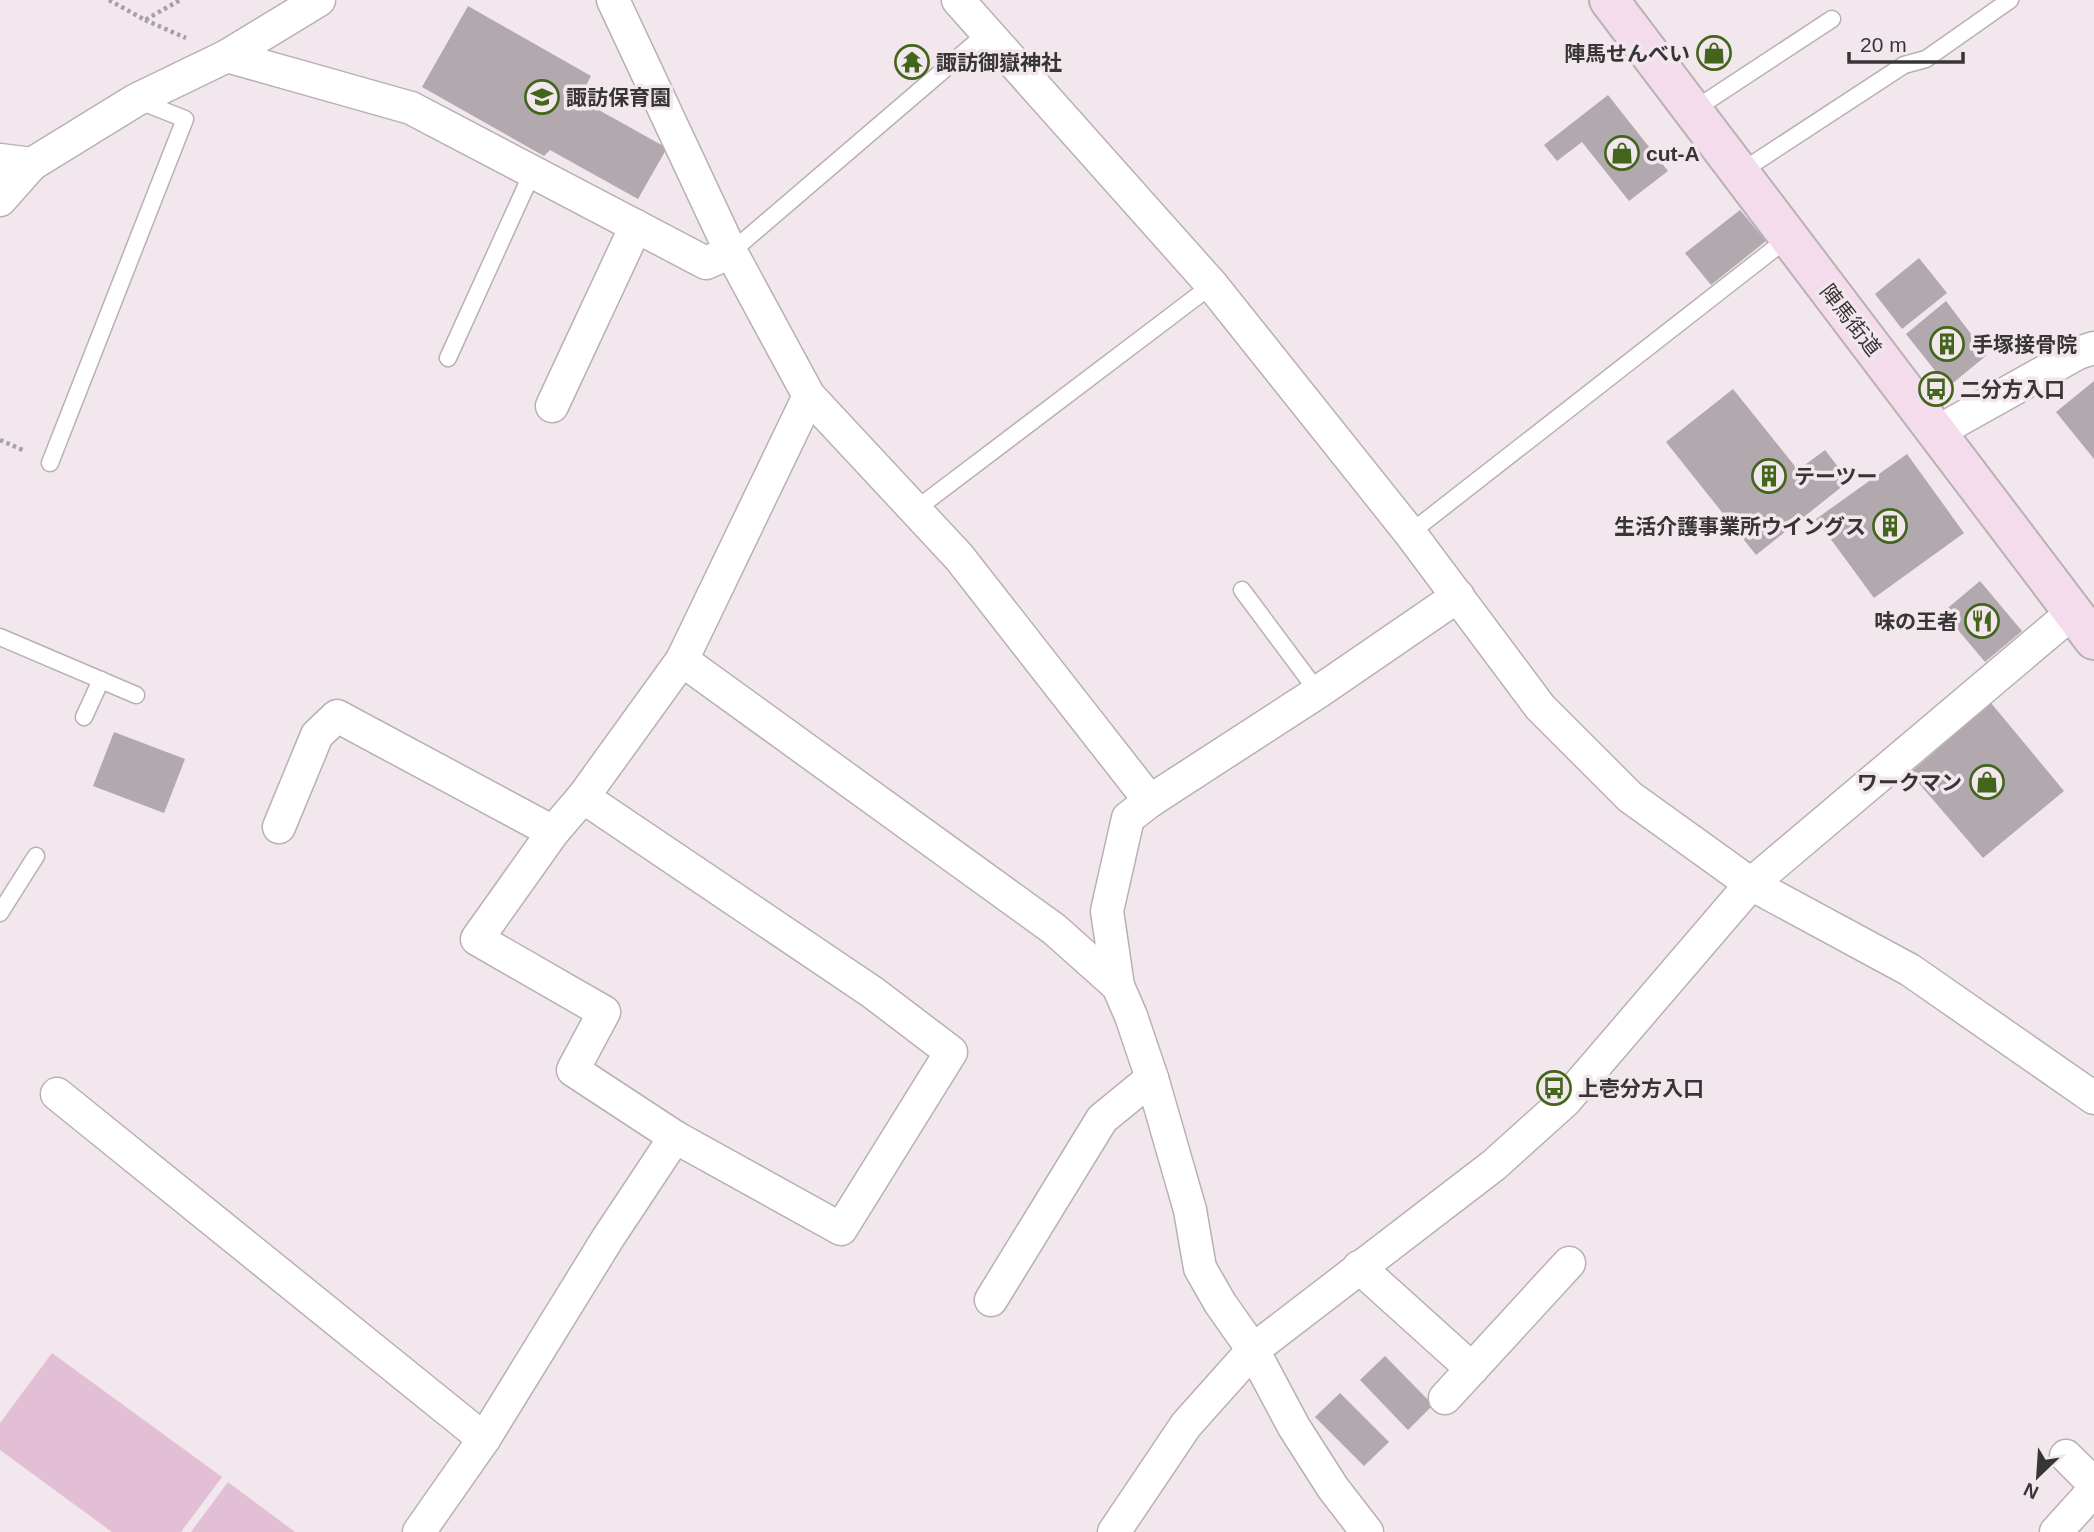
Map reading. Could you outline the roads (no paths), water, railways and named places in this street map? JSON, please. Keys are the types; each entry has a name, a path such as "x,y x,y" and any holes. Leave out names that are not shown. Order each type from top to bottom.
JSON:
{"main road":[{"name":"陣馬街道","path":"1609,0 2083,626"}],"street":[{"path":"0,200 32,164 136,100 227,56 320,0"},
{"path":"613,0 731,253 809,396 959,558 1150,801"},
{"path":"958,0 1212,285 1410,533 1540,707 1630,797 1751,884 1910,970 2094,1098"},
{"path":"227,56 411,108 705,264 731,253"},
{"path":"0,160 32,164"},
{"path":"552,406 636,226"},
{"path":"1937,432 2078,353 2094,348"},
{"path":"583,797 872,992 951,1052 841,1229 675,1137 573,1070 604,1012 477,939 553,832 583,797 682,660 809,396"},
{"path":"1367,1532 1332,1488 1300,1437 1253,1350 1220,1303 1200,1268 1190,1210 1152,1078 1118,986 1108,911 1128,818 1458,596"},
{"path":"1114,1532 1186,1425 1253,1350 1494,1165 1564,1101 1751,884 2083,626"},
{"path":"682,660 1054,929 1118,986"},
{"path":"279,827 317,735 337,716 553,832"},
{"path":"990,1300 1102,1119 1152,1078"},
{"path":"57,1094 484,1440"},
{"path":"419,1532 484,1440 608,1238 675,1137"},
{"path":"1445,1398 1569,1263"},
{"path":"1359,1267 1472,1368"},
{"path":"2066,1455 2094,1484"},
{"path":"2056,1532 2094,1490"}],"lane":[{"path":"1739,173 1904,65 1926,59 2010,0"},
{"path":"1692,111 1832,19"},
{"path":"731,253 988,32"},
{"path":"50,463 185,119 136,100"},
{"path":"449,358 533,171"},
{"path":"1410,533 1787,237"},
{"path":"915,510 1212,285"},
{"path":"1242,590 1318,692"},
{"path":"0,637 135,695"},
{"path":"84,717 100,680"},
{"path":"0,913 36,856"}],"place":[{"name":"陣馬せんべい","path":"1714,53"},
{"name":"諏訪御嶽神社","path":"912,62"},
{"name":"諏訪保育園","path":"542,97"},
{"name":"cut-A","path":"1622,153"},
{"name":"手塚接骨院","path":"1947,344"},
{"name":"二分方入口","path":"1936,389"},
{"name":"テーツー","path":"1769,476"},
{"name":"生活介護事業所ウイングス","path":"1890,526"},
{"name":"味の王者","path":"1982,621"},
{"name":"ワークマン","path":"1987,782"},
{"name":"上壱分方入口","path":"1554,1088"}]}
